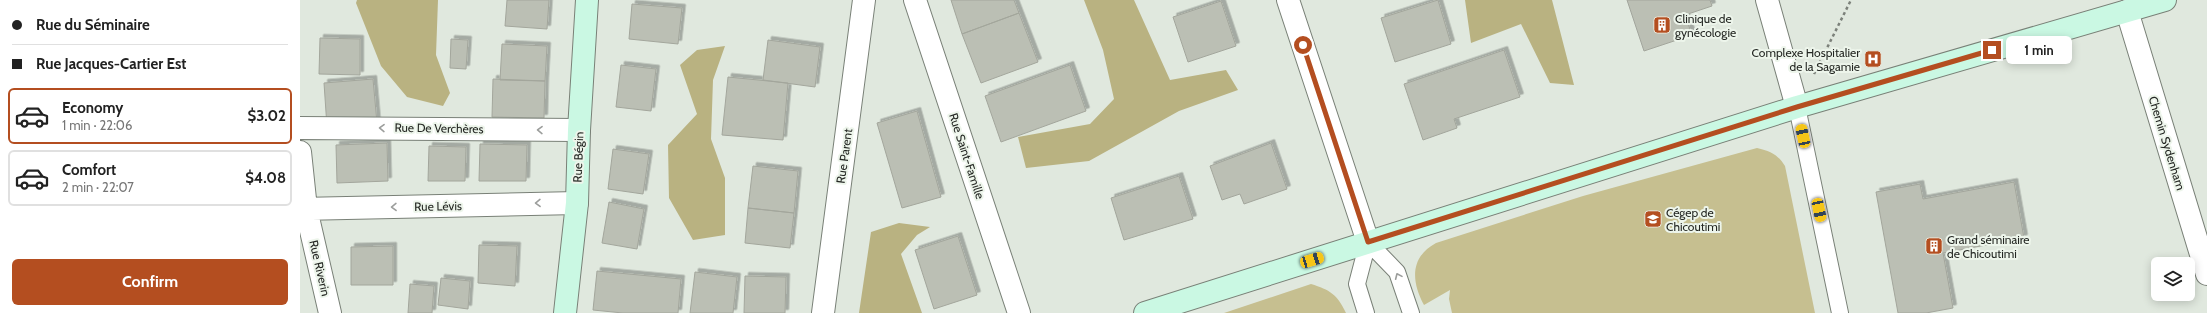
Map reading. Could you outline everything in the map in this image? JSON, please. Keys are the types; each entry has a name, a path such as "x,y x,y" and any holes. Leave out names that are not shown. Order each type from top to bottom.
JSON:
{"main road":[{"name":"Rue Bégin","path":"565,313 577,203 579,130 587,0"},
{"path":"1145,313 1797,107 2165,0"}],"street":[{"name":"Rue Parent","path":"823,313 864,0"},
{"name":"Rue Saint-Famille","path":"915,0 1019,313"},
{"path":"1288,0 1368,242"},
{"path":"1768,0 1797,107"},
{"name":"Chemin Sydenham","path":"2127,11 2207,274"},
{"name":"Rue De Verchères","path":"300,128 579,130"},
{"name":"Rue Riverin","path":"300,152 303,209 330,313"},
{"name":"Rue Lévis","path":"303,209 577,203"}],"lane":[{"path":"1797,107 1840,313"},
{"path":"1366,313 1357,284 1368,242"},
{"path":"1368,242 1397,272 1411,313"}],"path":[{"path":"1797,107 1851,0"}],"shaded area":[{"path":"357,0 438,0 436,55 450,93 443,106 407,97 381,66 356,3"},
{"path":"1084,0 1134,0 1170,80 1226,70 1238,90 1179,111 1089,161 1026,168 1018,137 1090,124 1114,99 1103,50"},
{"path":"1465,0 1552,0 1574,85 1550,83 1521,24 1471,43"},
{"path":"725,46 713,80 711,139 725,178 725,235 693,240 669,198 668,145 697,114 680,65 697,50"},
{"name":"Cégep de Chicoutimi","path":"1757,148 1774,154 1785,166 1815,313 1452,313 1449,299 1450,290 1424,305 1417,287 1415,270 1421,255 1436,243 1583,196"},
{"path":"899,223 930,227 917,235 901,254 922,313 859,313 871,232"},
{"path":"1311,284 1323,288 1336,297 1346,313 1224,313"}],"building":[{"path":"507,0 549,0 547,29 505,26"},
{"path":"951,0 1014,0 1019,13 962,34"},
{"path":"1438,0 1451,44 1395,62 1381,18"},
{"name":"Clinique de gynécologie","path":"1627,0 1710,0 1712,6 1685,15 1692,35 1644,51"},
{"path":"1221,1 1236,46 1188,62 1173,17"},
{"path":"632,4 682,8 678,44 629,39"},
{"path":"1019,13 1038,62 981,83 962,34"},
{"path":"320,38 360,39 360,75 319,74"},
{"path":"451,39 468,40 466,69 450,68"},
{"path":"768,40 820,47 815,87 763,80"},
{"path":"502,44 547,46 545,81 500,80"},
{"path":"1504,50 1520,97 1454,119 1457,128 1423,140 1404,84"},
{"path":"621,65 656,69 651,111 616,107"},
{"path":"1070,65 1086,111 1001,142 985,96"},
{"path":"728,77 788,83 783,140 722,135"},
{"path":"373,79 377,123 327,127 324,83"},
{"path":"493,79 545,81 544,118 492,117"},
{"path":"917,111 941,197 902,208 877,123"},
{"path":"387,143 388,181 337,183 336,145"},
{"path":"1271,143 1287,189 1244,204 1240,194 1222,200 1210,166"},
{"path":"480,144 527,145 526,181 479,181"},
{"path":"429,146 466,147 465,181 428,181"},
{"path":"613,149 649,154 643,194 608,189"},
{"path":"753,166 798,171 794,213 748,208"},
{"path":"1179,176 1193,219 1124,240 1111,198"},
{"name":"Grand séminaire de Chicoutimi","path":"2014,182 2024,238 1943,253 1953,308 1926,313 1898,313 1876,192 1920,184 1923,199"},
{"path":"609,202 644,209 637,249 602,243"},
{"path":"748,208 794,213 790,248 745,243"},
{"path":"958,236 977,295 934,309 915,250"},
{"path":"479,245 517,246 515,286 478,283"},
{"path":"393,246 393,285 351,285 351,247"},
{"path":"597,271 681,279 678,313 623,313 593,310"},
{"path":"695,272 737,277 733,313 690,313"},
{"path":"745,276 786,277 785,313 744,313"},
{"path":"441,278 470,281 468,309 438,305"},
{"path":"410,284 434,286 432,313 408,313"}],"place":[{"name":"Clinique de gynécologie","path":"1662,25"},
{"name":"Complexe Hospitalier de la Sagamie","path":"1873,59"},
{"name":"Cégep de Chicoutimi","path":"1653,219"},
{"name":"Grand séminaire de Chicoutimi","path":"1934,246"}],"route":[{"path":"1303,45 1368,242 1797,107 1992,50"}]}
